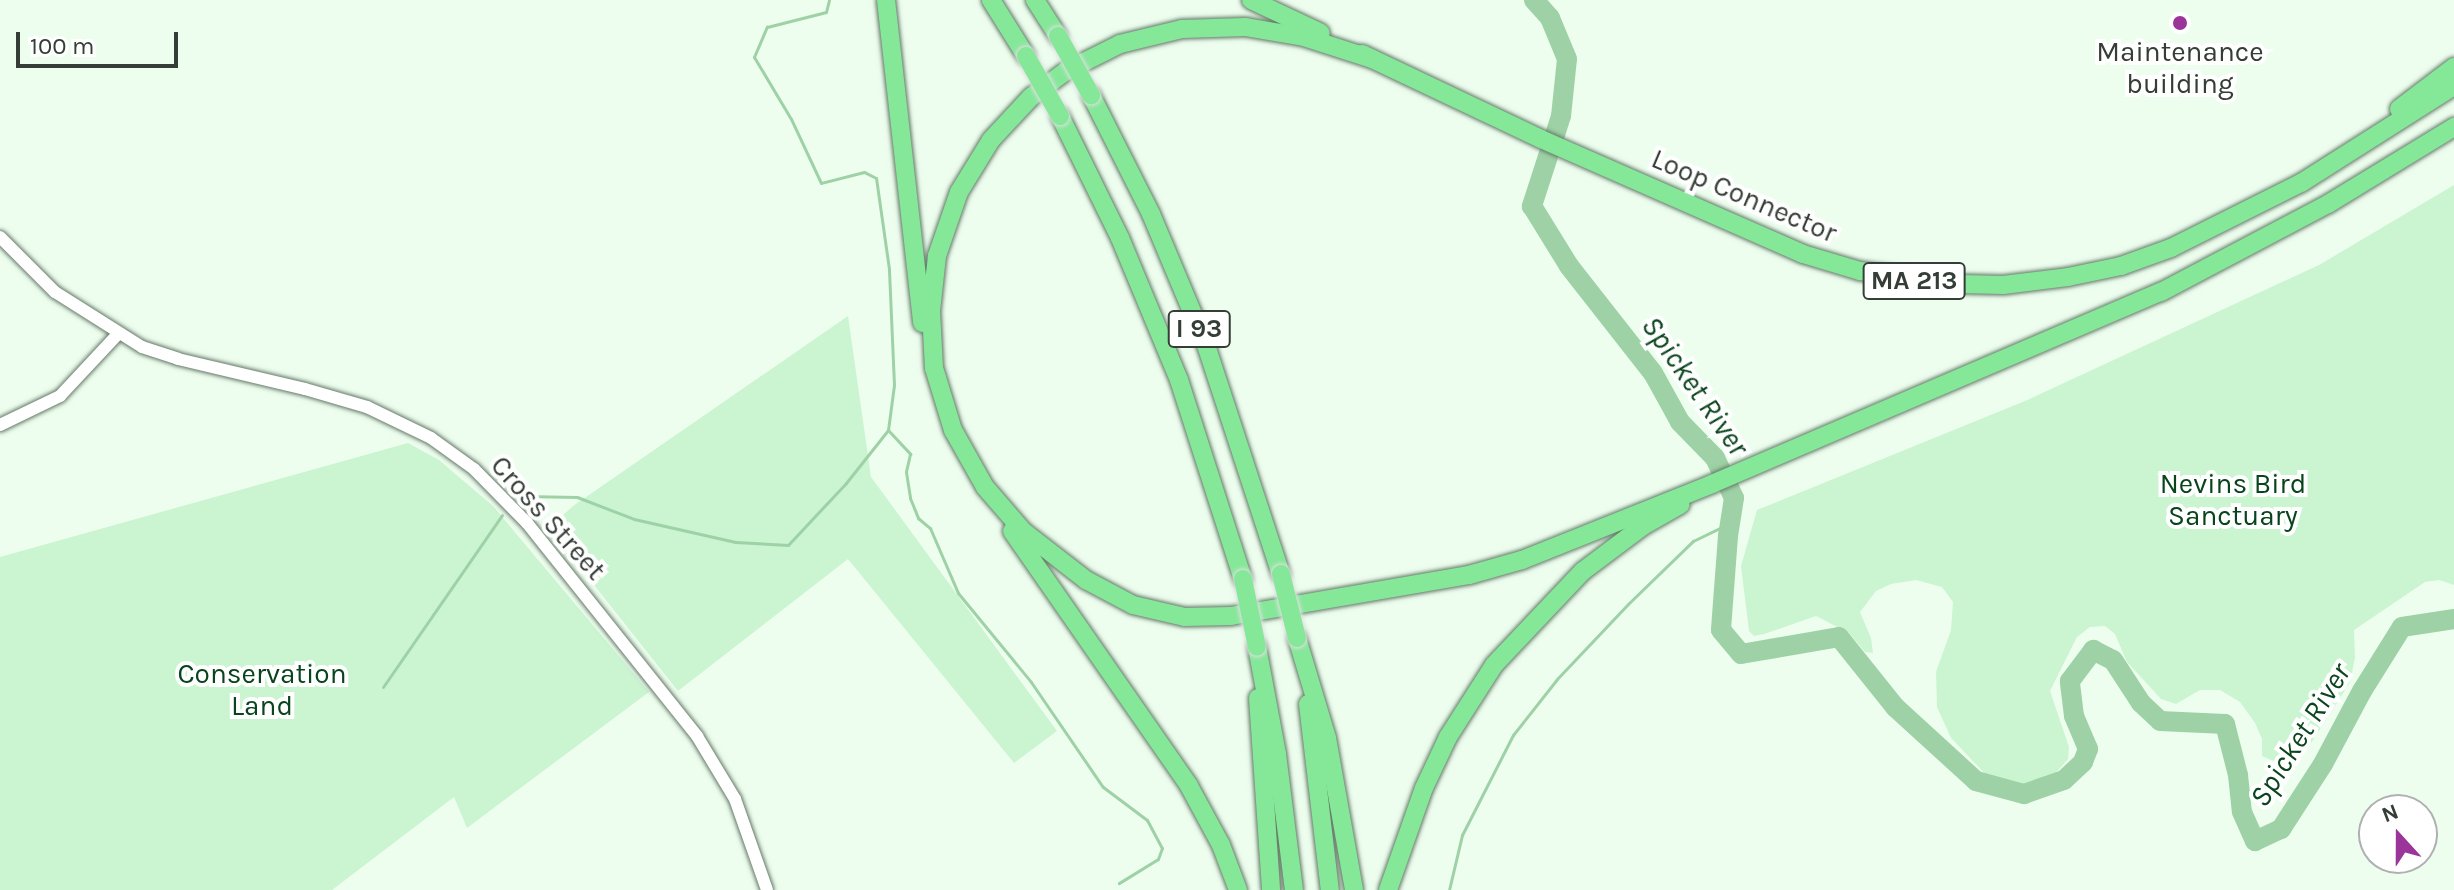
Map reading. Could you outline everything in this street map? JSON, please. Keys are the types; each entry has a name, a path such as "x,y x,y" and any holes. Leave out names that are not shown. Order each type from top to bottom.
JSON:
{"highway":[{"path":"886,0 922,325 953,430 1014,536 1189,786 1221,845 1238,890"},
{"name":"I 93","path":"991,0 1060,116 1120,238 1179,380 1243,579 1277,754 1294,890"},
{"name":"I 93","path":"1035,0 1091,95 1151,214 1206,345 1281,574 1297,638 1317,770 1330,890"},
{"path":"1251,0 1372,59"},
{"path":"936,376 931,327 932,294 940,244 952,208 965,179 991,140 1020,107 1053,79 1120,44 1200,27 1281,31 1372,59"},
{"name":"Loop Connector","path":"1372,59 1541,139 1803,254 1860,271 1938,283 2041,281 2121,266 2188,241 2287,190 2454,86"},
{"path":"2287,190 2454,67"},
{"path":"985,487 1031,539 1102,590 1150,611 1203,618 1231,616 1495,568 1712,484 2161,292 2304,218 2454,130"},
{"path":"1388,890 1424,788 1448,737 1494,665 1583,571 1643,526 1712,484"},
{"path":"1297,638 1327,738 1354,890"},
{"path":"1257,647 1260,750 1271,890"}],"street":[{"name":"Cross Street","path":"0,237 55,292 118,334 178,359 367,407 431,438 474,469 527,523 697,736 740,810 767,890"},
{"path":"0,425 60,396 118,334"}],"green space":[{"name":"Nevins Bird Sanctuary","path":"2454,185 2454,585 2439,580 2425,582 2354,630 2355,658 2350,682 2294,770 2262,756 2262,739 2255,723 2240,702 2220,690 2200,690 2176,704 2161,699 2127,662 2115,634 2105,626 2090,627 2077,637 2050,691 2069,747 2068,759 2055,774 2033,784 2011,785 1990,779 1951,738 1937,707 1936,672 1951,630 1953,602 1942,587 1916,580 1891,584 1876,591 1860,612 1871,638 1873,653 1865,652 1849,633 1816,616 1764,634 1754,636 1749,631 1741,566 1757,510 2025,401 2319,265"},
{"path":"848,316 871,477 1057,731 1014,763 848,559 678,691 549,528 573,506"},
{"name":"Conservation Land","path":"408,443 439,460 493,506 649,692 467,828 454,797 332,890 0,890 0,557"}],"waterway":[{"path":"524,496 577,497 634,519 735,542 788,545 846,483 888,430 894,385 889,269 876,178 864,172 821,183 791,119 754,57 767,27 826,12 829,0"},
{"name":"Spicket River","path":"1534,0 1550,18 1567,59 1561,116 1532,206 1569,266 1653,373 1680,422 1715,458 1734,498 1721,630 1741,654 1839,637 1895,707 1976,781 2024,794 2064,780 2083,762 2088,749 2074,716 2070,681 2093,650 2113,660 2141,703 2160,721 2225,724 2238,775 2242,812 2255,841 2281,829 2323,764 2362,691 2402,627 2454,619"},
{"path":"888,430 910,454 906,472 910,498 918,518 930,528 958,593 1031,682 1103,787 1147,820 1162,848 1158,859 1119,883"},
{"path":"383,687 502,515"},
{"path":"1449,890 1462,835 1513,735 1557,679 1628,604 1693,541 1730,523"}],"place":[{"name":"Maintenance building","path":"2180,23"}]}
